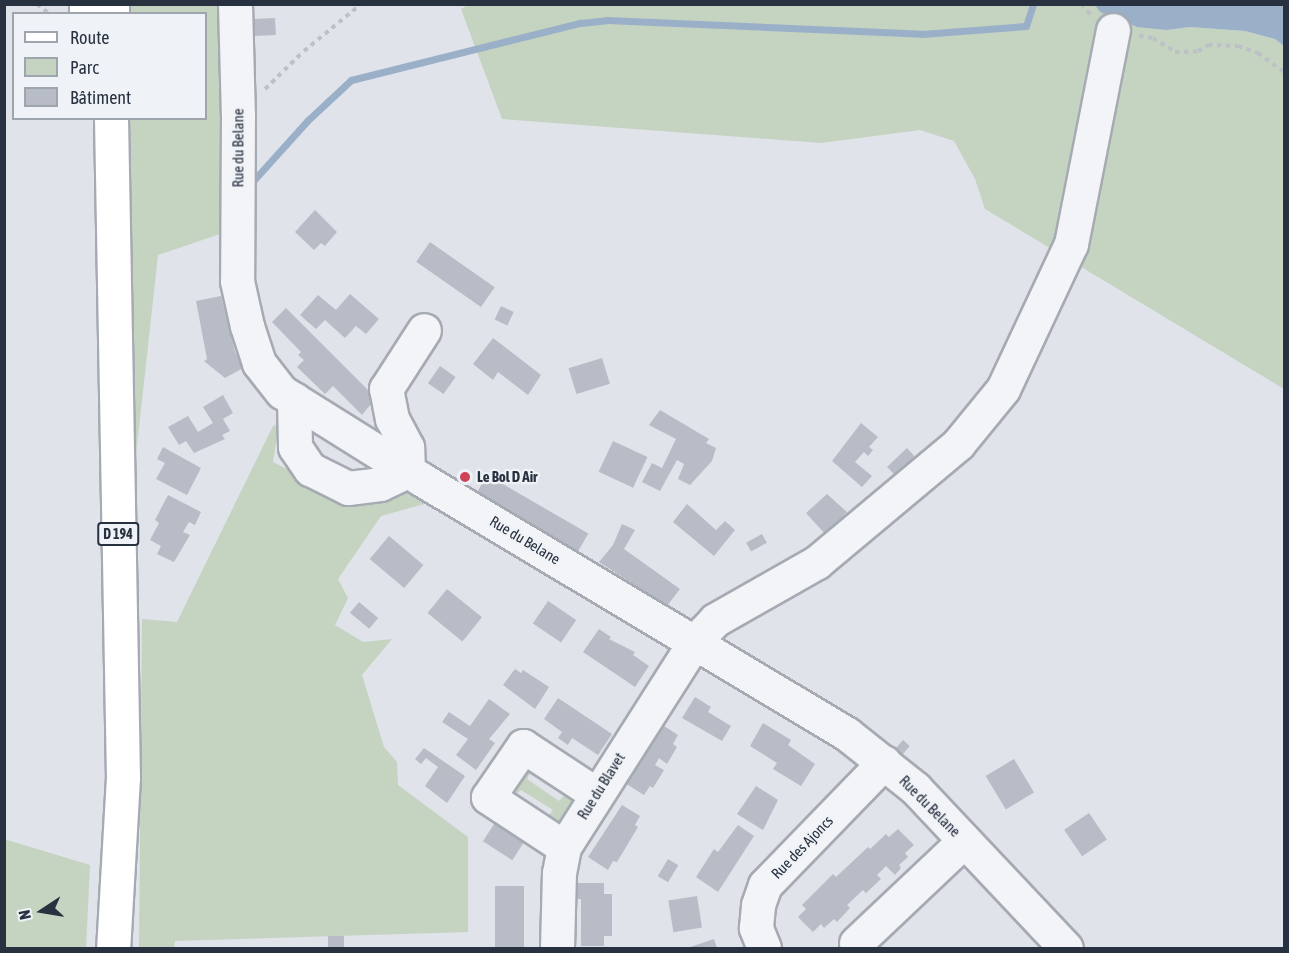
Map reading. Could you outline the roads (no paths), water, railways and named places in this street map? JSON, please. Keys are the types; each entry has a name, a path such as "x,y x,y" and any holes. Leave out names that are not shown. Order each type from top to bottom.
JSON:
{"main road":[{"name":"D 194","path":"91,120 102,345 111,672 112,948"},
{"name":"D 194","path":"111,120 123,777 112,948"}],"street":[{"name":"Rue du Belane","path":"235,4 238,115 237,281 247,326 259,363 282,392 408,471 847,734 915,788 1066,948"},
{"name":"Rue du Blavet","path":"557,948 559,873 564,847 695,641 715,620 817,562 958,444 1003,389 1071,244 1113,30"},
{"path":"294,399 295,447 310,469 348,488 380,484 408,471 407,447 392,419 386,389 424,330"},
{"path":"564,847 488,797 523,746 596,794"},
{"name":"Rue des Ajoncs","path":"764,948 756,928 758,905 765,885 884,762"},
{"path":"856,943 964,841"}],"water":[{"path":"1095,5 1284,5 1284,46 1275,39 1245,31 1190,27 1167,30 1137,27 1100,12"}],"waterway":[{"path":"253,181 307,121 351,80 580,23 607,20 922,34 1026,26 1033,4"}],"place":[{"name":"Le Bol D Air","path":"465,477"}]}
